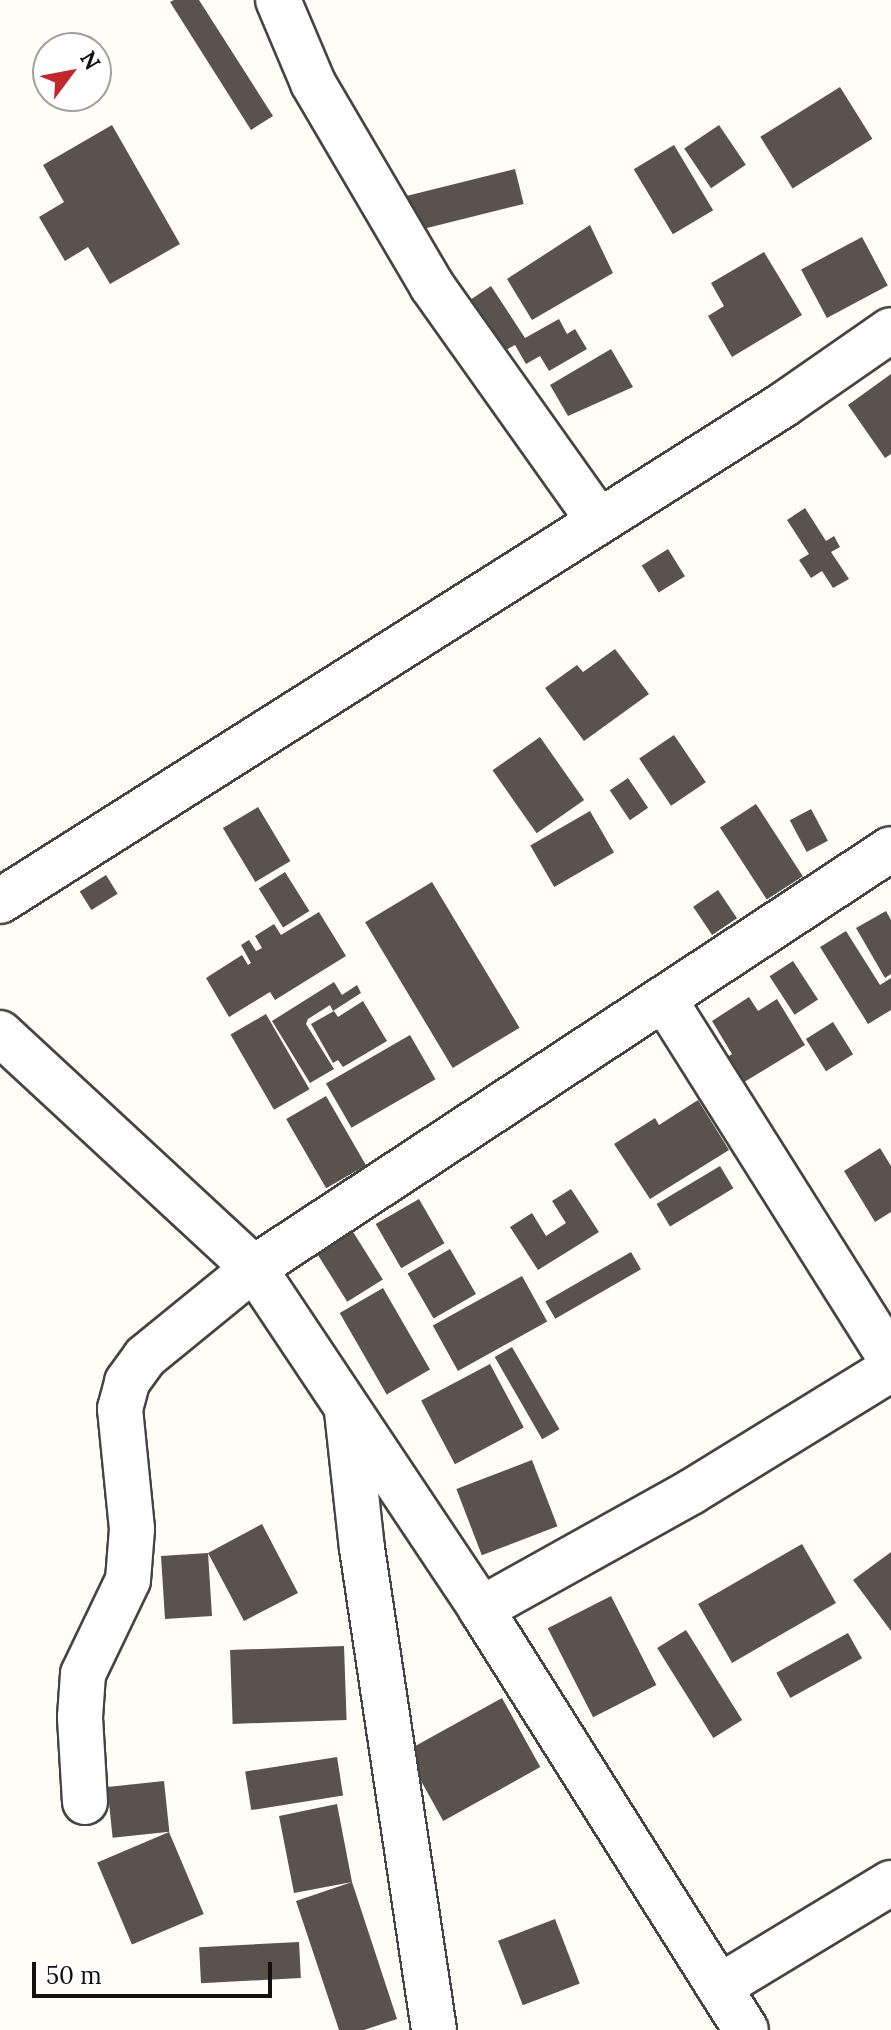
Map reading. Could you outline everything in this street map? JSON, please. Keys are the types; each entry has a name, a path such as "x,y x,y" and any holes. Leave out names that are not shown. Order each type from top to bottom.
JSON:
{"street":[{"path":"278,0 313,83 432,286 599,521"},
{"path":"0,901 783,405 891,330"},
{"path":"85,1802 80,1717 83,1674 128,1580 132,1529 120,1409 127,1382 145,1357 254,1268 891,849"},
{"path":"664,999 891,1359"},
{"path":"0,1033 254,1268 481,1609 746,2030"},
{"path":"481,1609 691,1492 891,1369"},
{"path":"347,1405 362,1548 434,2030"},
{"path":"719,1987 891,1883"}],"building":[{"path":"199,0 273,116 251,130 170,2"},
{"path":"840,87 872,139 793,189 760,137"},
{"path":"112,125 180,244 110,284 88,247 65,261 39,217 64,202 43,165"},
{"path":"719,125 746,165 711,188 684,148"},
{"path":"674,145 713,210 673,234 634,169"},
{"path":"515,169 524,204 415,231 406,196"},
{"path":"590,225 613,273 532,320 507,279"},
{"path":"862,237 888,286 827,318 801,269"},
{"path":"764,252 802,315 732,357 708,316 724,306 711,283"},
{"path":"491,286 525,338 559,319 567,334 575,329 587,349 549,371 540,356 526,364 515,345 504,351 452,312"},
{"path":"611,349 633,387 568,416 550,385"},
{"path":"891,374 891,454 885,458 848,405"},
{"path":"805,508 826,541 834,536 840,547 831,552 849,579 833,588 822,571 811,578 799,560 809,554 787,520"},
{"path":"668,549 685,576 659,593 642,565"},
{"path":"615,649 649,694 584,741 545,688 577,665 583,672"},
{"path":"674,735 706,782 671,806 639,758"},
{"path":"540,737 584,800 537,833 492,770"},
{"path":"628,778 648,808 630,820 610,790"},
{"path":"756,804 803,876 767,900 720,827"},
{"path":"258,807 290,861 255,882 223,828"},
{"path":"811,809 828,841 807,852 790,820"},
{"path":"590,811 614,853 554,887 530,846"},
{"path":"285,872 309,911 283,927 259,888"},
{"path":"106,875 118,894 91,910 80,891"},
{"path":"432,882 520,1028 453,1068 365,922"},
{"path":"718,890 737,918 712,935 693,907"},
{"path":"886,911 891,920 891,974 885,978 856,928"},
{"path":"319,912 346,956 275,1000 270,992 229,1017 206,978 242,955 248,965 251,963 241,945 249,940 256,951 262,948 255,936 274,924 281,935"},
{"path":"846,931 880,985 891,978 891,1010 868,1024 820,947"},
{"path":"793,961 818,1000 795,1015 770,976"},
{"path":"334,982 342,995 357,985 361,993 333,1011 330,1005 308,1019 306,1024 334,1069 310,1083 272,1021"},
{"path":"749,997 758,1011 777,999 805,1045 736,1087 720,1062 732,1054 712,1021"},
{"path":"363,1001 387,1041 343,1067 338,1060 333,1063 311,1024 334,1011 338,1017"},
{"path":"266,1014 310,1089 274,1110 230,1034"},
{"path":"833,1022 853,1054 826,1071 806,1039"},
{"path":"410,1035 436,1079 351,1128 326,1084"},
{"path":"326,1096 366,1165 326,1188 286,1119"},
{"path":"698,1100 729,1150 650,1199 614,1144 655,1118 659,1125"},
{"path":"880,1148 891,1166 891,1212 875,1222 844,1171"},
{"path":"720,1166 733,1188 670,1226 657,1204"},
{"path":"571,1189 599,1232 538,1270 510,1227 532,1213 546,1236 566,1223 552,1201"},
{"path":"419,1199 444,1243 401,1268 376,1224"},
{"path":"350,1227 383,1280 347,1302 314,1249"},
{"path":"450,1249 476,1294 434,1319 408,1274"},
{"path":"631,1252 641,1269 555,1319 545,1302"},
{"path":"522,1276 547,1321 458,1371 433,1325"},
{"path":"383,1288 430,1369 387,1394 340,1313"},
{"path":"512,1347 560,1429 542,1439 495,1357"},
{"path":"490,1364 524,1428 455,1464 421,1401"},
{"path":"532,1460 557,1526 482,1555 456,1489"},
{"path":"262,1524 298,1593 244,1621 208,1553"},
{"path":"802,1544 836,1603 732,1663 698,1604"},
{"path":"891,1552 891,1631 853,1580"},
{"path":"208,1553 212,1616 165,1619 161,1556"},
{"path":"611,1596 656,1685 593,1717 548,1628"},
{"path":"686,1630 742,1720 713,1738 657,1648"},
{"path":"848,1633 862,1658 790,1698 776,1673"},
{"path":"344,1646 347,1720 233,1724 230,1650"},
{"path":"502,1698 540,1767 443,1821 405,1752"},
{"path":"337,1757 343,1796 251,1810 245,1772"},
{"path":"164,1781 169,1832 113,1838 107,1787"},
{"path":"337,1804 352,1882 294,1893 279,1816"},
{"path":"169,1832 204,1914 132,1944 97,1862"},
{"path":"352,1882 397,2019 364,2030 339,2030 296,1901"},
{"path":"555,1919 580,1983 523,2005 498,1941"},
{"path":"299,1942 301,1978 201,1983 199,1947"}]}
